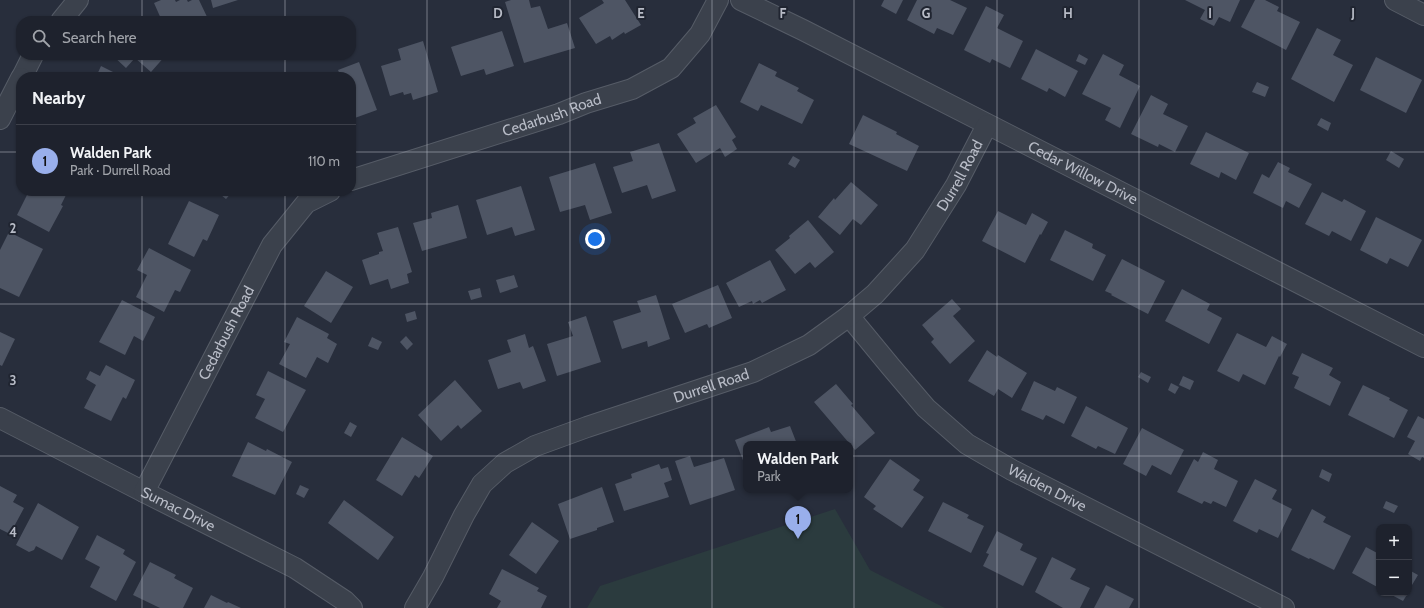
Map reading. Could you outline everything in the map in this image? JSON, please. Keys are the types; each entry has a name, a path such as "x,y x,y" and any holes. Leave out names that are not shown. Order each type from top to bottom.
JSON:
{"street":[{"path":"65,16 78,0"},
{"name":"Cedarbush Road","path":"356,178 559,114 586,103 632,89 671,68 700,34 718,0"},
{"name":"Cedar Willow Drive","path":"741,0 810,33 987,125 1424,347"},
{"path":"1395,0 1424,15"},
{"path":"24,72 30,60"},
{"path":"0,119 16,88"},
{"name":"Durrell Road","path":"415,608 482,484 505,463 535,446 587,427 753,372 809,345 849,316 875,294 916,250 956,185 987,125"},
{"name":"Cedarbush Road","path":"144,492 272,245 306,203 320,196"},
{"name":"Walden Drive","path":"849,316 926,408 967,444 1012,470 1284,608"},
{"name":"Sumac Drive","path":"0,418 295,568 345,601 352,608"}],"shaded area":[{"path":"835,509 870,570 945,608 587,608 600,586"}],"building":[{"path":"161,0 175,0 176,2 180,0 187,0 188,2 192,0 199,0 207,16 160,16 154,3"},
{"path":"211,0 238,0 213,8"},
{"path":"511,0 529,0 531,8 540,6 548,29 567,23 575,48 524,63 505,2"},
{"path":"602,0 625,0 641,25 625,34 624,32 612,40 610,36 596,44 579,18 604,3"},
{"path":"884,0 903,0 896,14 881,6"},
{"path":"917,0 950,0 967,8 953,35 937,28 934,34 907,20"},
{"path":"1185,0 1240,0 1230,22 1219,17 1214,26 1200,19 1205,10"},
{"path":"1255,0 1265,0 1279,7 1277,11 1300,22 1286,50 1241,27"},
{"path":"986,6 1004,15 997,28 1023,41 1010,68 992,59 990,63 964,50"},
{"path":"1317,28 1341,40 1333,55 1353,65 1334,102 1291,79"},
{"path":"502,31 514,66 486,75 484,69 461,76 451,47"},
{"path":"423,41 438,92 413,100 411,93 404,95 403,92 390,96 381,66 401,60 398,49"},
{"path":"1036,49 1078,71 1065,97 1049,88 1047,92 1021,79"},
{"path":"1079,54 1088,59 1085,65 1076,61"},
{"path":"1103,54 1124,65 1119,75 1140,86 1120,128 1105,120 1111,108 1082,94"},
{"path":"1376,57 1422,80 1406,113 1360,90"},
{"path":"117,60 133,60 126,68"},
{"path":"137,60 162,60 151,72"},
{"path":"359,62 377,110 356,118 356,72 339,72 338,70"},
{"path":"759,63 777,72 775,76 799,88 797,91 814,100 802,124 761,105 758,111 740,102"},
{"path":"101,66 113,72 98,72"},
{"path":"1257,82 1269,87 1265,97 1252,92"},
{"path":"1151,95 1168,104 1163,114 1188,126 1175,152 1159,144 1158,147 1131,134"},
{"path":"716,105 736,137 732,140 737,149 725,157 720,148 696,163 677,134 696,123 693,118"},
{"path":"863,115 897,132 896,134 919,146 907,171 849,144"},
{"path":"1321,118 1331,123 1328,131 1317,125"},
{"path":"1206,132 1249,153 1236,180 1221,172 1219,178 1190,164"},
{"path":"659,143 676,191 652,199 647,185 622,193 613,167 633,161 630,152"},
{"path":"1391,151 1404,159 1399,168 1386,160"},
{"path":"793,156 800,160 795,168 788,164"},
{"path":"1278,162 1290,168 1288,172 1312,184 1299,208 1286,201 1283,208 1253,193 1262,174 1269,178"},
{"path":"595,163 612,213 590,220 585,205 560,212 549,177"},
{"path":"851,182 878,205 861,225 853,219 840,235 818,217 834,198 835,200"},
{"path":"521,186 535,230 515,236 512,227 487,235 476,200"},
{"path":"1322,192 1342,202 1344,199 1366,211 1351,241 1332,231 1329,236 1305,224"},
{"path":"26,196 66,196 61,205 63,206 49,232 17,215"},
{"path":"189,201 219,215 207,241 203,239 194,257 168,244"},
{"path":"458,205 467,238 422,251 413,223 432,218 431,213"},
{"path":"998,211 1026,225 1032,213 1048,222 1025,263 982,241"},
{"path":"1376,217 1422,240 1408,267 1390,258 1387,264 1360,250"},
{"path":"808,220 834,252 815,268 810,262 795,274 775,250 790,238 789,236"},
{"path":"398,227 412,272 407,274 409,283 391,289 388,279 370,285 362,260 383,251 377,233"},
{"path":"1065,230 1093,244 1092,248 1106,255 1093,281 1050,260"},
{"path":"9,232 43,249 19,297 0,288 0,250"},
{"path":"149,248 191,270 180,292 175,290 164,312 136,297 147,275 137,270"},
{"path":"1122,259 1165,281 1148,314 1105,291"},
{"path":"770,260 786,290 762,303 760,300 753,304 752,301 739,307 726,283"},
{"path":"326,271 353,287 331,323 304,306"},
{"path":"514,275 518,287 500,293 496,280"},
{"path":"718,285 732,318 709,328 707,324 685,333 672,304"},
{"path":"480,288 482,297 471,300 468,291"},
{"path":"1182,289 1210,304 1207,310 1222,318 1209,344 1165,321"},
{"path":"656,295 670,339 648,347 647,341 622,349 613,321 641,312 637,301"},
{"path":"952,299 961,309 953,316 975,341 950,364 931,342 934,339 922,325"},
{"path":"122,300 155,317 143,341 134,336 125,355 99,342"},
{"path":"415,311 417,319 407,322 405,314"},
{"path":"586,316 601,362 557,376 547,344 573,336 568,322"},
{"path":"297,317 329,334 327,338 337,344 328,363 317,357 306,378 279,364 290,344 284,342"},
{"path":"0,332 15,339 2,366 0,365"},
{"path":"1237,333 1266,347 1272,336 1287,344 1280,357 1279,356 1265,385 1243,374 1239,382 1217,371"},
{"path":"525,334 529,348 533,346 546,381 523,389 520,382 498,389 488,360 511,352 507,340"},
{"path":"406,336 413,344 407,350 400,342"},
{"path":"372,337 382,342 378,350 368,346"},
{"path":"987,350 1027,373 1012,398 998,389 994,396 968,381"},
{"path":"1302,353 1333,368 1329,375 1341,382 1330,406 1294,388 1299,377 1292,374"},
{"path":"106,365 135,380 126,399 123,397 111,421 84,408 96,385 86,379 90,371 100,376"},
{"path":"268,371 306,390 283,432 255,418 265,399 256,395"},
{"path":"1141,372 1151,377 1148,383 1138,377"},
{"path":"1183,376 1194,381 1190,390 1179,385"},
{"path":"455,380 482,411 461,429 458,425 441,441 418,415"},
{"path":"1034,381 1055,391 1057,387 1077,397 1064,424 1046,415 1043,420 1021,410"},
{"path":"1171,383 1179,387 1175,394 1168,390"},
{"path":"836,384 853,404 851,405 875,433 855,450 853,448 853,441 847,441 814,402"},
{"path":"1363,385 1390,398 1389,400 1408,410 1394,438 1348,415"},
{"path":"1086,406 1128,428 1115,454 1098,446 1096,449 1071,436"},
{"path":"1418,416 1424,419 1424,458 1422,457 1420,461 1408,454 1415,441 1407,437"},
{"path":"350,422 357,426 351,437 344,433"},
{"path":"790,426 796,441 743,441 743,460 735,440 769,427 771,432"},
{"path":"1142,428 1184,450 1171,475 1152,465 1146,476 1123,464"},
{"path":"402,437 433,456 419,478 415,475 402,496 376,480"},
{"path":"248,442 266,451 267,449 292,462 275,495 232,476"},
{"path":"1203,452 1218,460 1214,469 1238,481 1226,507 1213,501 1211,504 1204,501 1202,504 1177,492 1194,459 1198,462"},
{"path":"690,456 694,467 724,458 735,490 690,505 675,461"},
{"path":"890,459 920,480 913,490 924,497 902,528 873,509 876,506 864,497"},
{"path":"659,464 661,469 668,467 672,480 664,483 669,497 624,511 615,484 632,478 631,474"},
{"path":"1322,469 1332,474 1329,482 1319,477"},
{"path":"1255,479 1277,490 1272,499 1292,509 1278,538 1259,529 1257,533 1233,521"},
{"path":"300,485 309,489 304,498 296,494"},
{"path":"0,486 17,495 13,502 24,508 10,534 0,529"},
{"path":"602,487 614,522 597,528 597,530 570,539 558,504"},
{"path":"344,500 394,537 378,560 328,523"},
{"path":"1386,501 1398,506 1394,513 1383,508"},
{"path":"943,502 969,515 967,518 984,526 971,553 928,531"},
{"path":"38,503 79,527 62,560 36,546 34,550 29,552 16,545"},
{"path":"1312,509 1326,517 1323,522 1351,536 1334,570 1291,550"},
{"path":"532,522 559,541 536,574 509,555"},
{"path":"997,531 1023,544 1020,550 1037,558 1023,586 983,566 989,554 986,553"},
{"path":"97,535 125,550 123,554 136,562 116,601 90,587 100,567 85,559"},
{"path":"1366,547 1376,552 1376,586 1352,573"},
{"path":"1052,557 1076,569 1070,579 1090,588 1080,608 1063,608 1035,592"},
{"path":"150,562 176,575 174,578 193,588 183,608 160,608 133,595"},
{"path":"502,569 539,588 537,591 547,596 541,608 497,608 501,601 489,594"},
{"path":"1412,572 1418,575 1412,585"},
{"path":"1106,585 1134,599 1129,608 1094,608"},
{"path":"211,595 227,603 228,602 241,608 204,608"},
{"path":"1394,596 1406,596 1403,601"}],"place":[{"name":"Walden Park","path":"798,539"}]}
